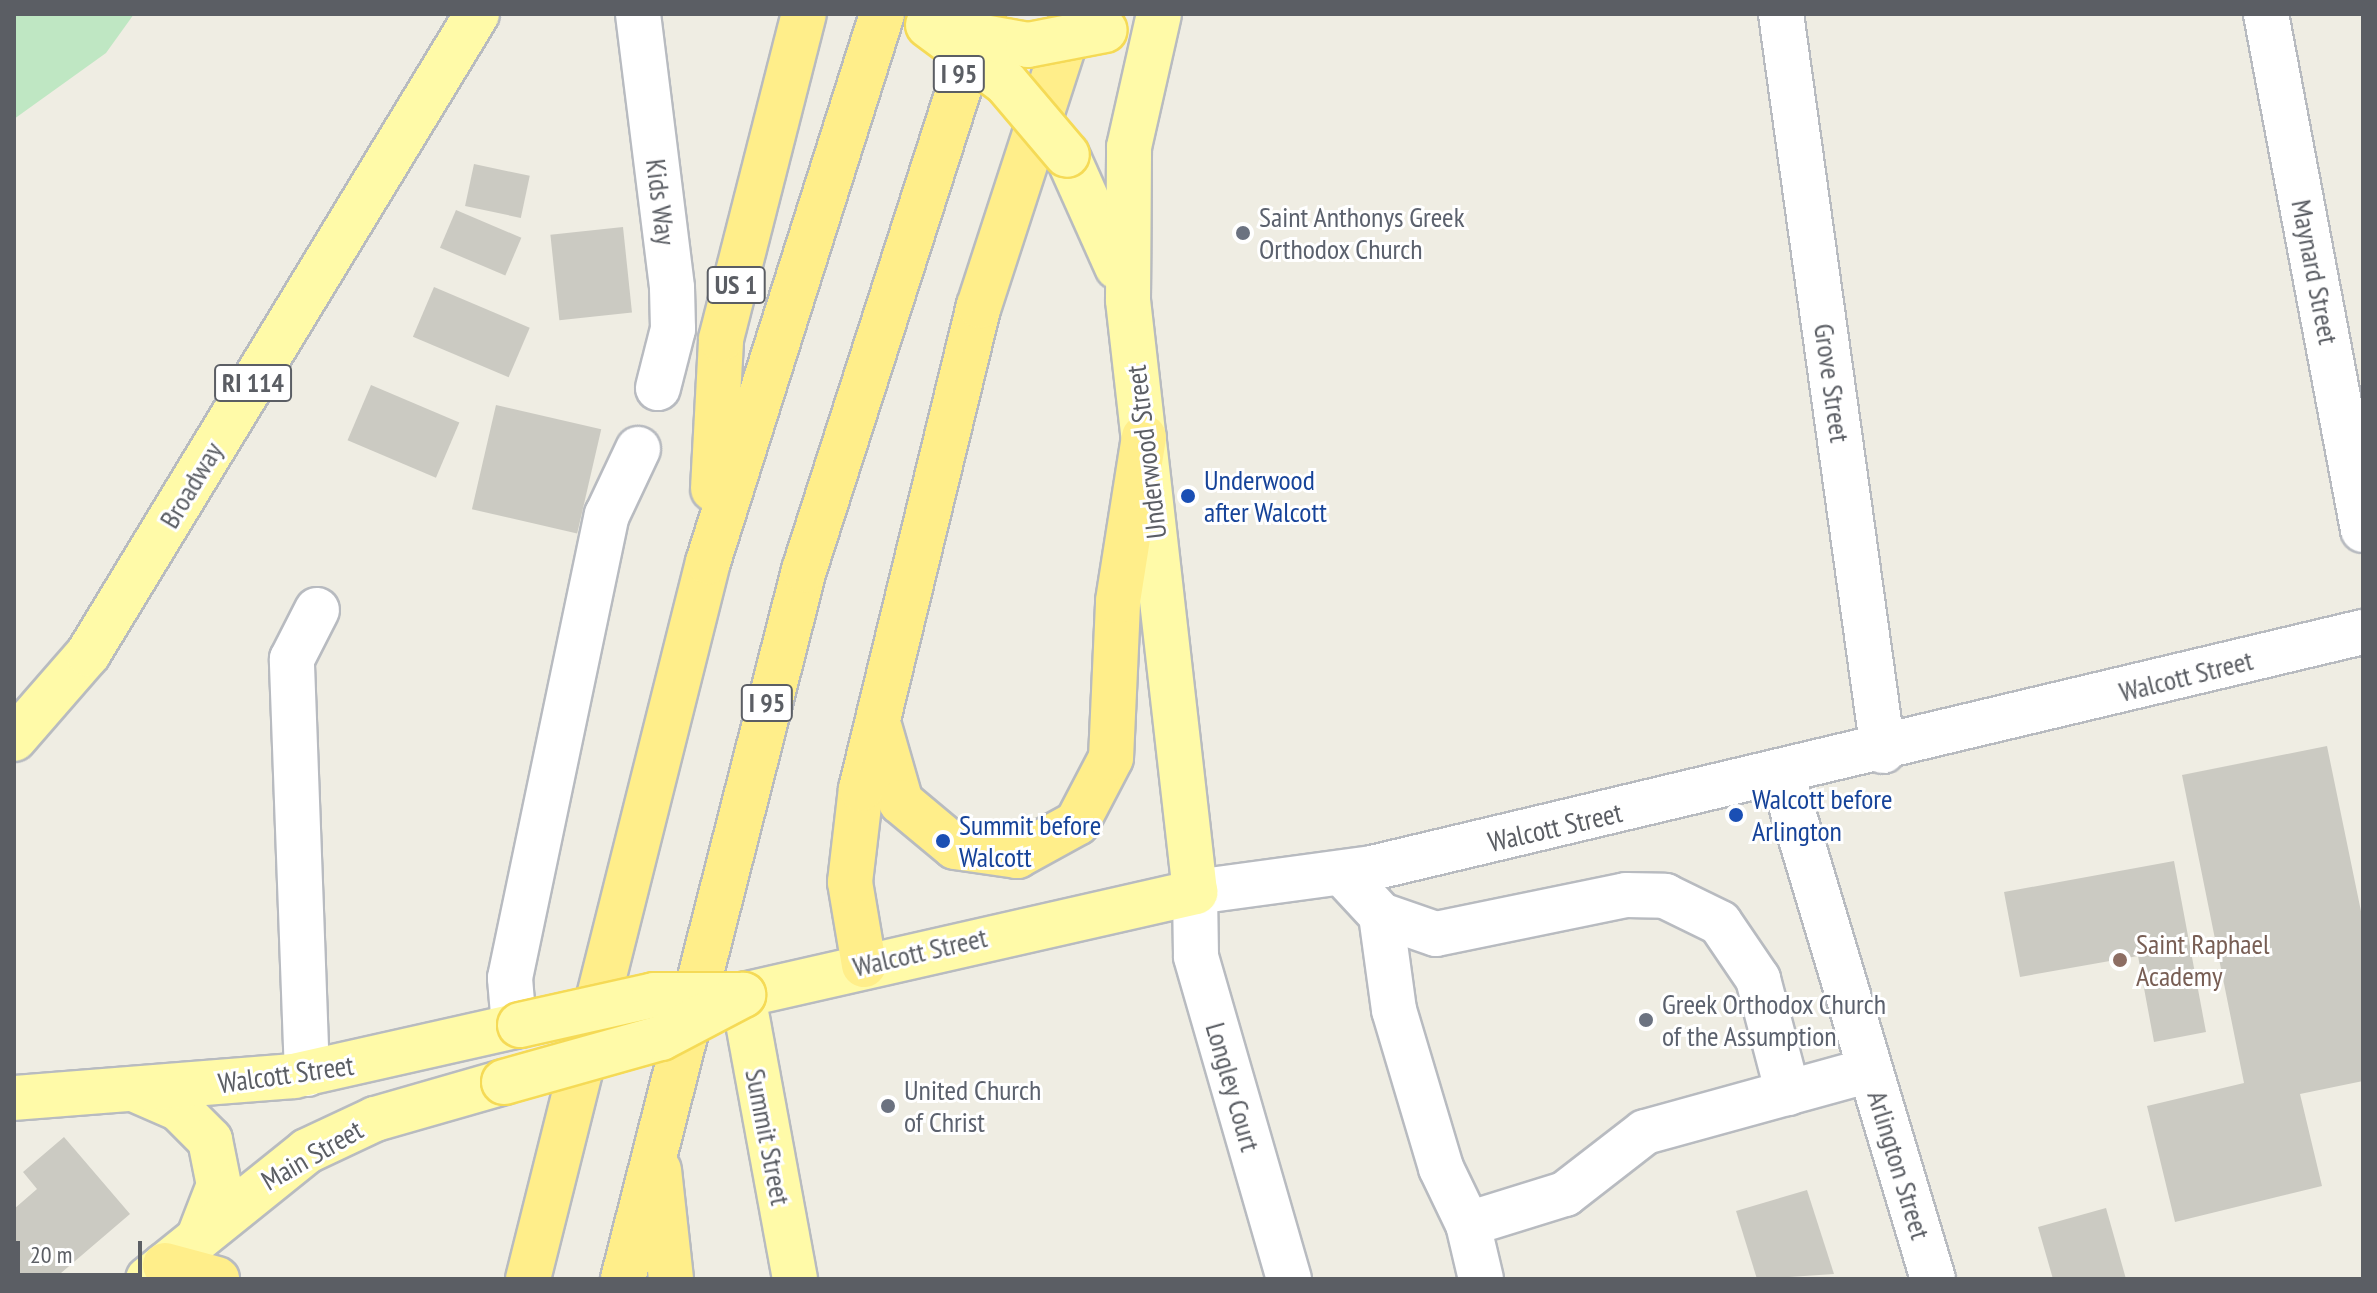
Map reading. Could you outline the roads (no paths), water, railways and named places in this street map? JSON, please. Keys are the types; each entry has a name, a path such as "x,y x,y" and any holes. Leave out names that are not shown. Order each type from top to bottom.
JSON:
{"highway":[{"name":"US 1","path":"708,562 721,339 804,14"},
{"path":"528,1279 708,562 882,14"},
{"name":"I 95","path":"623,1279 804,570 983,14"},
{"path":"864,965 851,854 878,715 979,306 1103,19"},
{"path":"878,715 901,802 943,841 977,854 1017,856 1077,823 1111,758 1118,601 1144,437"},
{"path":"656,1146 671,1279"},
{"path":"157,1272 217,1279"}],"main road":[{"name":"Underwood Street","path":"1159,14 1129,147 1128,300 1195,892"},
{"name":"Broadway","path":"14,739 88,654 471,16"},
{"path":"912,20 1028,45 1103,19"},
{"path":"912,20 1006,83 1067,155 1128,300"},
{"name":"Walcott Street","path":"504,1082 661,1038 752,993 864,965 1195,892"},
{"name":"Walcott Street","path":"14,1098 307,1074 654,995 752,993"},
{"name":"Summit Street","path":"752,993 750,1044 795,1279"},
{"name":"Main Street","path":"157,1272 274,1174 340,1134 504,1082"},
{"path":"136,1090 179,1109 210,1140 219,1185 199,1236"}],"street":[{"name":"Kids Way","path":"638,14 672,299 658,388"},
{"name":"Grove Street","path":"1781,14 1883,751"},
{"name":"Maynard Street","path":"2266,14 2363,530"},
{"path":"517,1026 510,978 607,515 638,449"},
{"path":"307,1074 292,659 317,610"},
{"name":"Walcott Street","path":"1195,892 1343,874 1782,775 2363,632"},
{"name":"Arlington Street","path":"1782,775 1933,1279"},
{"path":"1343,874 1381,915 1436,934 1626,895 1665,896 1720,923 1758,979 1788,1093"},
{"name":"Longley Court","path":"1195,892 1196,956 1289,1279"},
{"path":"1381,915 1394,1010 1441,1168 1468,1224 1481,1279"},
{"path":"1468,1224 1565,1194 1645,1132 1870,1070"}],"place":[{"name":"Saint Anthonys Greek Orthodox Church","path":"1243,233"},
{"name":"Underwood after Walcott","path":"1188,496"},
{"name":"Walcott before Arlington","path":"1736,815"},
{"name":"Summit before Walcott","path":"943,841"},
{"name":"Saint Raphael Academy","path":"2120,960"},
{"name":"Greek Orthodox Church of the Assumption","path":"1646,1020"},
{"name":"United Church of Christ","path":"888,1106"}]}
